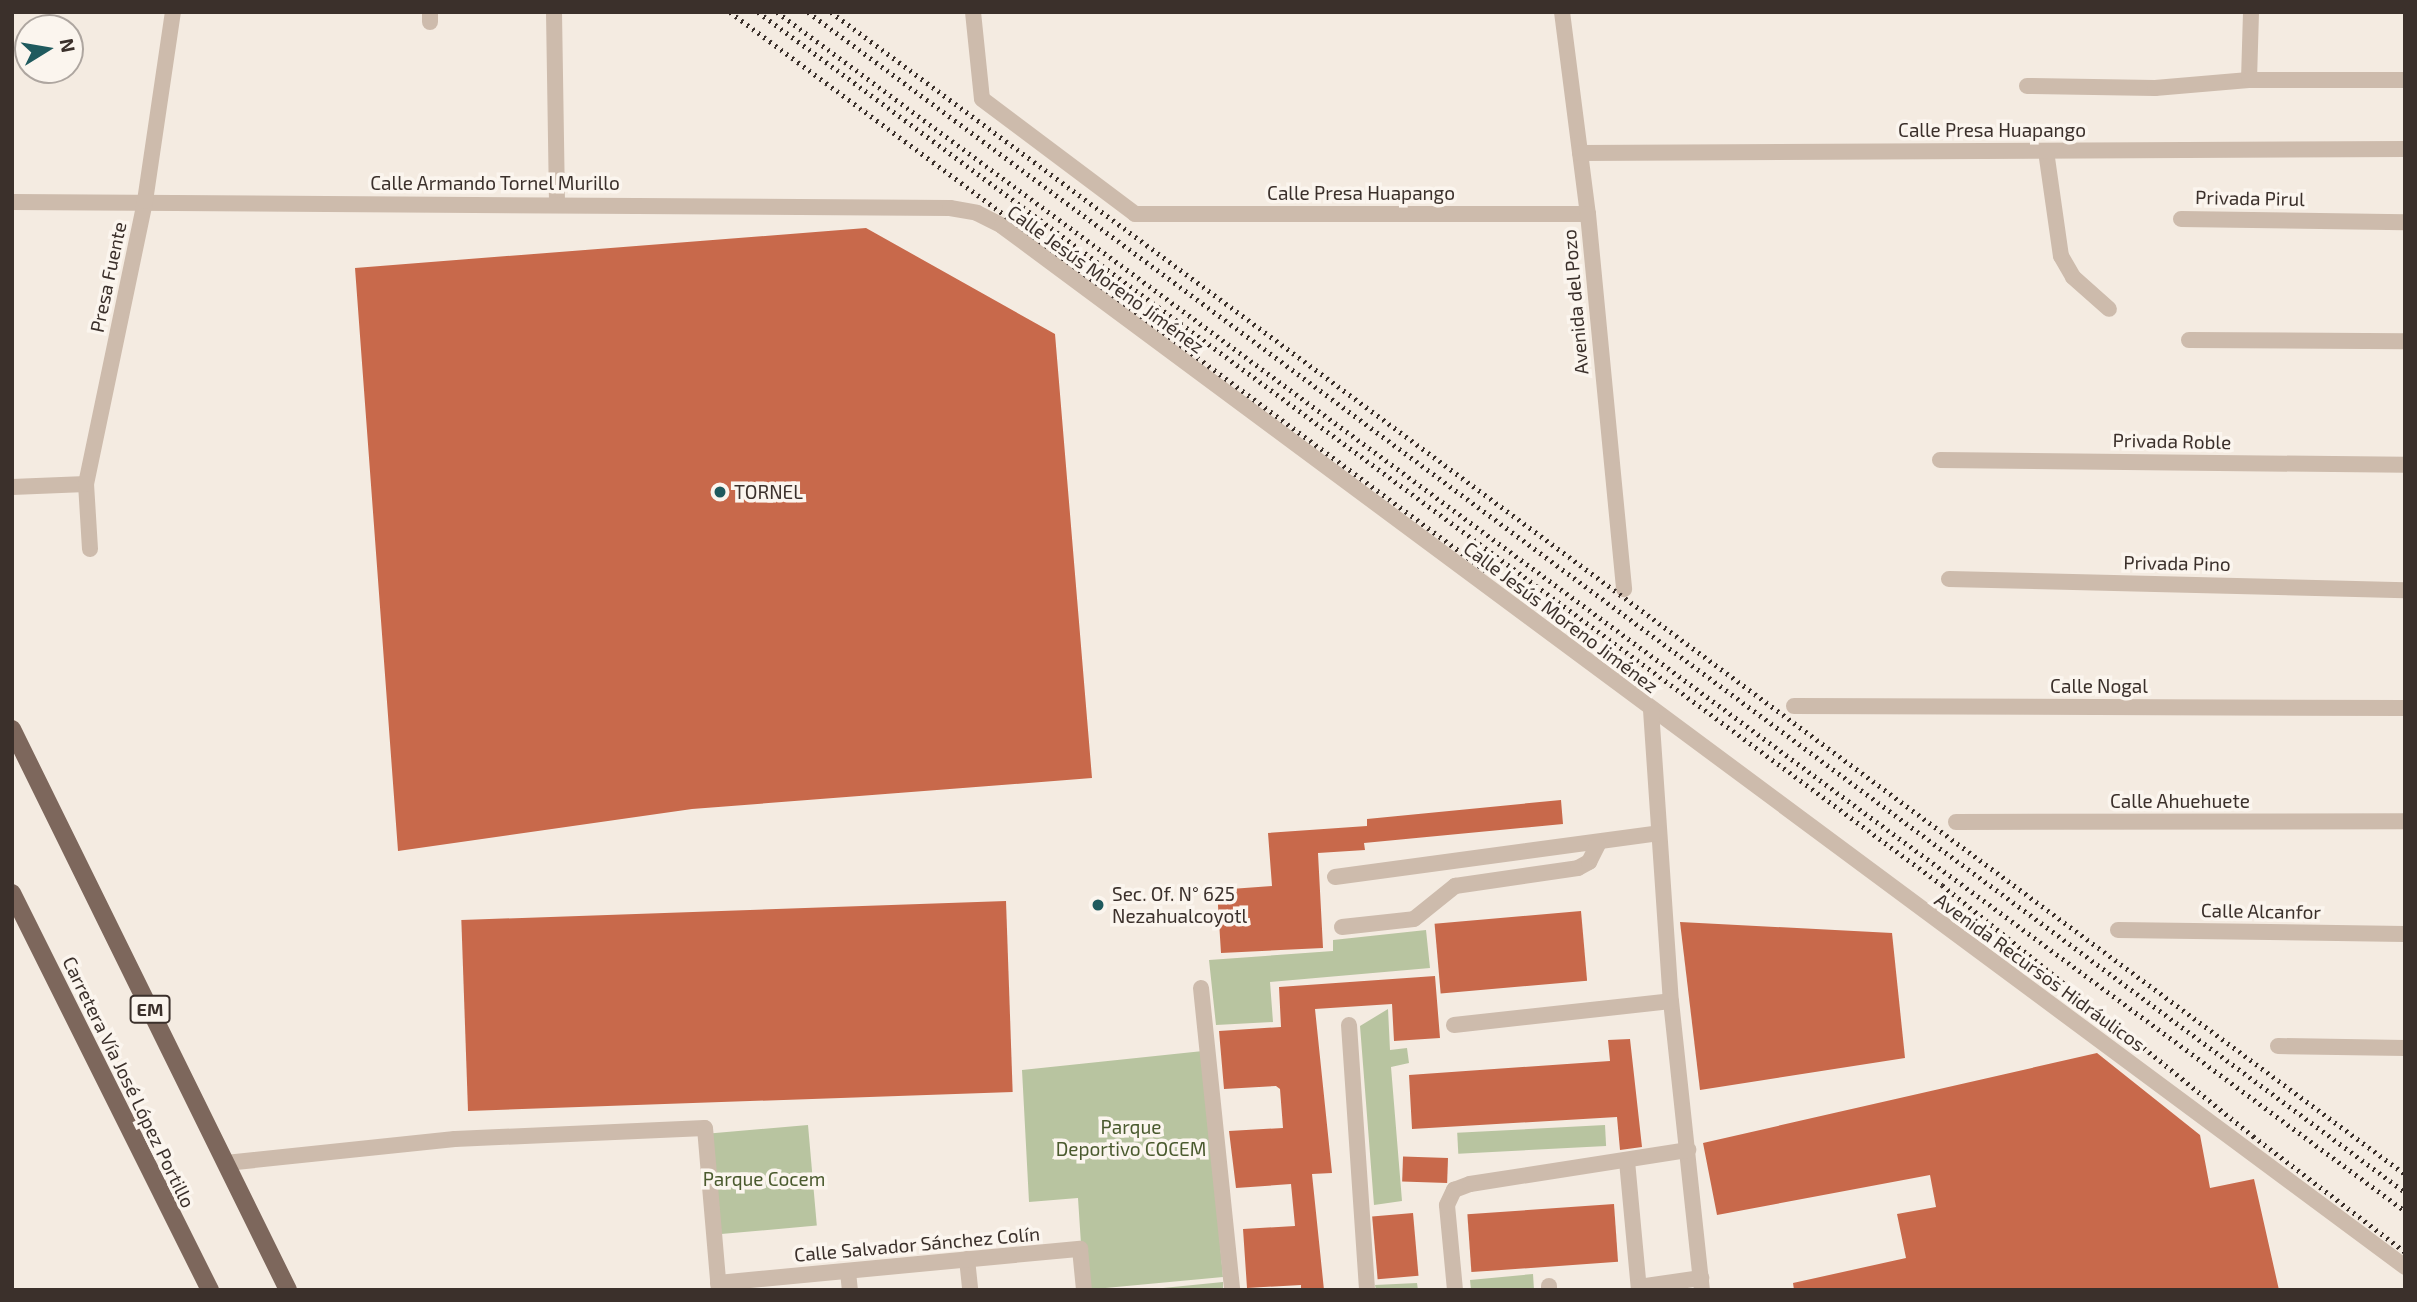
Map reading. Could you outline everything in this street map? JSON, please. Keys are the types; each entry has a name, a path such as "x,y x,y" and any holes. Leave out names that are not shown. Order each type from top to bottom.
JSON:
{"main road":[{"name":"EM","path":"12,729 288,1290"},
{"name":"Carretera Vía José López Portillo","path":"12,893 210,1290"}],"street":[{"name":"Presa Fuente","path":"90,549 86,484 145,201 173,12"},
{"path":"554,12 557,204"},
{"name":"Calle Presa Huapango","path":"973,12 982,99 1135,214 1588,214"},
{"name":"Avenida del Pozo","path":"1562,12 1588,214 1624,589"},
{"path":"2249,80 2251,12"},
{"path":"2027,86 2155,88 2249,80 2405,80"},
{"name":"Calle Presa Huapango","path":"1580,153 2405,149"},
{"path":"2046,151 2062,256 2073,277 2109,309"},
{"name":"Calle Armando Tornel Murillo","path":"12,202 950,208 977,212"},
{"name":"Calle Jesús Moreno Jiménez","path":"977,212 1002,226 1651,710 1671,1001 1702,1284"},
{"name":"Privada Pirul","path":"2181,219 2405,222"},
{"path":"2189,340 2405,341"},
{"name":"Privada Roble","path":"1940,460 2405,465"},
{"path":"12,487 86,484"},
{"name":"Privada Pino","path":"1949,579 2405,590"},
{"name":"Calle Nogal","path":"1794,706 2405,708"},
{"name":"Avenida Recursos Hidráulicos","path":"1651,710 2405,1267"},
{"name":"Calle Ahuehuete","path":"1956,822 2405,821"},
{"path":"1335,877 1598,844 1659,833"},
{"path":"1342,927 1414,919 1455,886 1578,868 1589,862 1598,844"},
{"name":"Calle Alcanfor","path":"2118,930 2405,934"},
{"path":"1201,988 1232,1290"},
{"path":"1454,1025 1671,1001"},
{"path":"1349,1026 1367,1290"},
{"path":"2278,1046 2405,1048"},
{"path":"226,1163 455,1139 705,1128 719,1286"},
{"path":"1455,1290 1447,1205 1454,1190 1470,1184 1688,1150"},
{"path":"1627,1161 1639,1289 1702,1284"},
{"name":"Calle Salvador Sánchez Colín","path":"719,1286 967,1259 1080,1250 1084,1290"},
{"path":"967,1259 970,1290"},
{"path":"848,1272 850,1290"}],"green space":[{"path":"1426,930 1430,968 1270,982 1273,1022 1216,1025 1209,960 1333,951 1333,940"},
{"path":"1388,1009 1390,1050 1407,1048 1409,1063 1391,1067 1402,1201 1374,1205 1360,1026"},
{"name":"Parque Deportivo COCEM","path":"1203,1051 1223,1277 1084,1290 1078,1198 1029,1202 1022,1070"},
{"name":"Parque Cocem","path":"808,1125 817,1226 721,1234 712,1133"},
{"path":"1605,1125 1606,1146 1458,1154 1457,1133"},
{"path":"1533,1274 1534,1290 1471,1290 1470,1280"},
{"path":"1223,1282 1223,1290 1143,1290"},
{"path":"1417,1283 1418,1290 1376,1290 1375,1285"}],"building":[{"name":"TORNEL","path":"866,228 1055,334 1092,778 692,809 398,851 355,268"},
{"path":"1561,800 1563,824 1364,843 1365,850 1318,853 1323,948 1221,953 1217,890 1272,886 1268,833 1367,826 1367,819"},
{"path":"1006,901 1013,1092 468,1111 461,920"},
{"path":"1581,911 1587,981 1441,994 1435,924"},
{"path":"1680,922 1892,933 1905,1058 1700,1090"},
{"path":"1435,976 1440,1038 1394,1041 1392,1004 1315,1009 1332,1173 1312,1174 1324,1290 1301,1290 1301,1285 1247,1288 1243,1229 1295,1226 1291,1184 1236,1188 1229,1131 1283,1128 1280,1089 1276,1086 1224,1089 1219,1031 1281,1027 1279,987"},
{"path":"1630,1039 1642,1147 1620,1150 1617,1117 1412,1129 1409,1075 1610,1061 1608,1040"},
{"path":"2097,1053 2200,1135 2210,1188 2254,1179 2279,1290 1794,1290 1793,1283 1906,1258 1897,1214 1936,1207 1930,1175 1717,1215 1703,1143"},
{"path":"1403,1156 1448,1158 1447,1183 1402,1181"},
{"path":"1614,1204 1618,1262 1471,1272 1467,1214"},
{"path":"1413,1213 1418,1276 1378,1279 1372,1217"}],"railway":[{"path":"730,12 1489,573"},
{"path":"758,12 1942,885 2253,1136 2405,1252"},
{"path":"777,12 2405,1211"},
{"path":"808,12 2405,1192"},
{"path":"831,12 2405,1174"}],"place":[{"name":"TORNEL","path":"720,492"},
{"name":"Sec. Of. N° 625 Nezahualcoyotl","path":"1098,905"}]}
